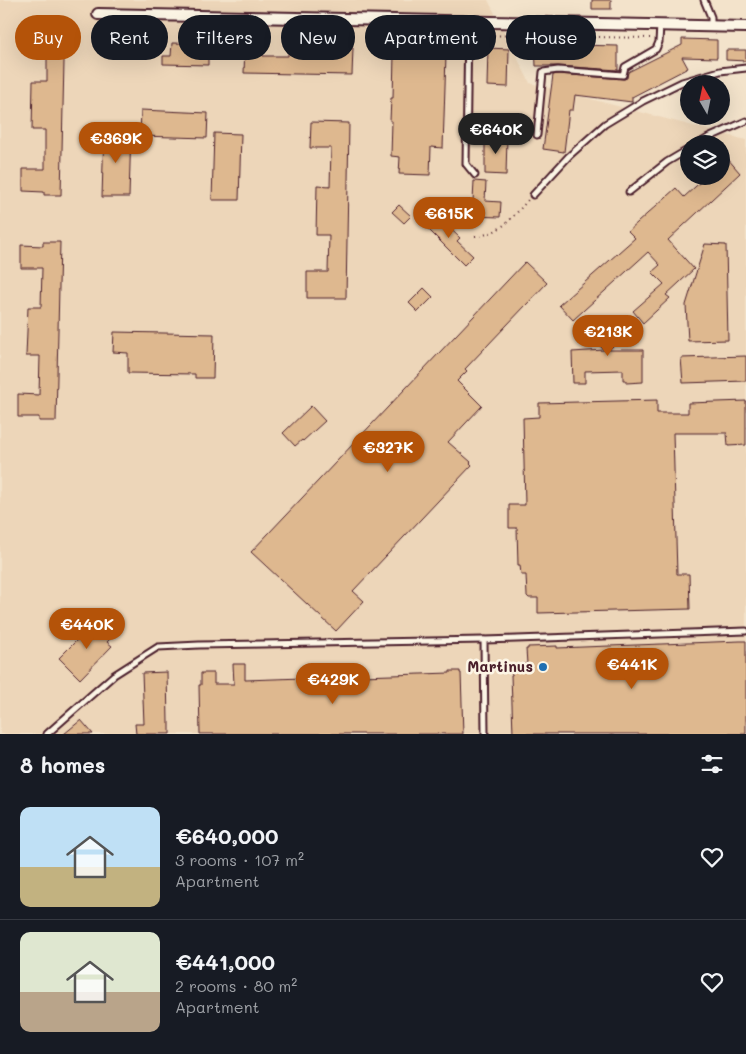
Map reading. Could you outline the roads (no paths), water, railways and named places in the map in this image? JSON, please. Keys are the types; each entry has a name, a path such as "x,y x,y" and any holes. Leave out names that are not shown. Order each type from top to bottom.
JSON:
{"street":[{"path":"98,14 365,20"},
{"path":"496,23 746,27"}],"lane":[{"path":"704,0 711,17 711,26"},
{"path":"537,135 543,72 558,70 623,75 625,67 656,50 659,42 660,26"},
{"path":"468,60 466,164 475,175"},
{"path":"533,195 569,156 605,124 643,101 682,82 720,71 746,68"},
{"path":"715,135 746,121"},
{"path":"629,192 667,162 680,154"},
{"path":"47,734 114,675 158,647 484,640 746,631"},
{"path":"484,640 485,734"}],"place":[{"name":"Martinus","path":"543,667"}]}
